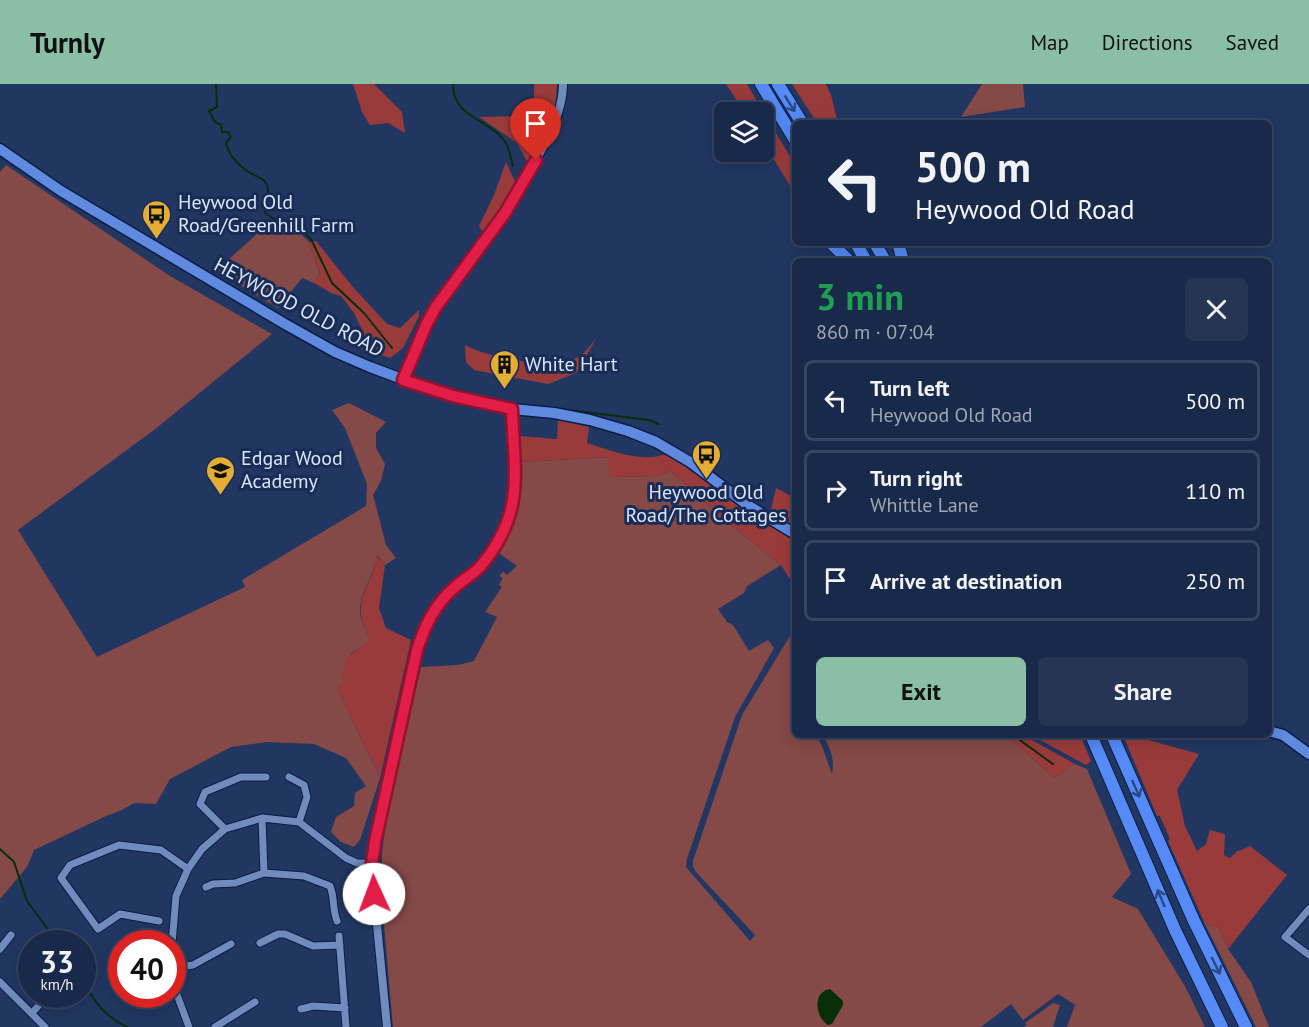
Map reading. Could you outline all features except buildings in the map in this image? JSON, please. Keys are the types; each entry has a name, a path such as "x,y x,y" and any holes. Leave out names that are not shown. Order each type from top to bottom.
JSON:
{"highway":[{"path":"761,84 792,135"},
{"path":"778,84 800,120"},
{"path":"834,246 846,258"},
{"path":"1092,738 1175,930 1222,1027"},
{"path":"1113,738 1194,921 1246,1027"}],"main road":[{"name":"HEYWOOD OLD ROAD","path":"0,149 61,191 335,352 403,380 453,396 512,409 554,413 590,420 656,442 690,462 748,506 792,532"},
{"path":"1272,732 1283,735 1309,754"}],"street":[{"path":"403,380 436,307 503,216 536,160 553,127 561,105 563,84"},
{"path":"387,1027 374,894 372,863 375,842 417,650 424,628 447,594 479,567 501,536 511,512 515,486 512,409"},
{"path":"225,829 200,804 205,792 241,777 266,777"},
{"path":"289,777 304,785 307,797 298,822"},
{"path":"173,930 176,896 188,869 202,849 225,829 262,818 298,822 346,858 357,863 372,863"},
{"path":"262,818 264,873"},
{"path":"159,921 120,914 98,929 61,878 70,865 119,845 161,850 188,869"},
{"path":"206,887 213,884 234,883 264,873 303,876 330,886 333,895 332,908 337,921"},
{"path":"1309,909 1285,937 1309,955"},
{"path":"260,943 285,933 313,946 340,945"},
{"path":"5,947 11,935"},
{"path":"339,936 346,1027"},
{"path":"186,967 231,944"},
{"path":"0,982 45,1027"},
{"path":"215,1027 255,1002"},
{"path":"301,1009 313,1006 345,1008"},
{"path":"32,1013 40,1008"},
{"path":"181,1008 189,1027"}],"shaded area":[{"path":"353,84 374,84 402,112 405,133 388,123 370,125 362,112"},
{"path":"534,84 557,84 555,107 551,120 534,105"},
{"path":"726,84 747,84 758,102 738,102"},
{"path":"792,84 826,84 837,120 815,120"},
{"path":"982,84 1023,84 1025,107 961,117"},
{"path":"527,116 546,128 528,163 517,143 479,117"},
{"path":"774,130 792,160 792,189 774,159"},
{"path":"506,162 516,184 484,234 479,226"},
{"path":"6,165 170,276 272,334 154,430 18,530 97,657 245,587 242,580 366,506 367,484 345,428 332,410 349,403 386,422 376,433 376,448 385,464 381,481 373,495 386,545 396,558 385,565 377,555 360,606 360,613 370,641 351,653 342,685 337,688 380,778 360,840 354,847 341,842 331,832 336,817 354,806 355,793 366,786 346,758 314,744 267,742 231,747 170,779 156,804 134,803 34,850 27,867 0,899 0,172"},
{"path":"269,219 281,228 302,235 309,242 320,274 314,283 302,278 278,308 216,271 259,232"},
{"path":"316,241 352,286 387,324 400,328 419,310 419,316 403,348 390,358 358,347 363,332 354,313 341,296 314,283 320,273 309,242"},
{"path":"596,339 576,373 548,384 474,370 466,362 465,345 505,358 539,363 569,360 580,356"},
{"path":"558,419 589,427 587,443 636,457 666,454 690,468 747,511 792,539 792,582 781,565 733,527 671,471 657,476 610,477 608,457 521,462 519,436 557,439"},
{"path":"609,457 610,477 657,476 671,471 733,527 781,565 747,586 744,593 718,609 727,622 733,625 749,651 768,640 774,648 735,717 686,867 750,941 755,935 696,872 693,861 742,715 792,634 792,738 818,738 832,774 832,758 824,738 1010,738 1054,778 1075,764 1087,769 1131,874 1112,897 1138,909 1186,988 1205,1027 1067,1027 1075,1005 1058,994 1023,1020 1011,1004 981,1027 393,1027 381,890 382,853 387,814 421,667 458,665 474,661 497,617 485,612 502,587 499,585 503,578 499,576 503,572 507,575 517,566 496,551 513,519 519,497 521,462"},
{"path":"776,488 792,496 792,527 770,514"},
{"path":"376,555 385,565 379,608 386,628 411,640 380,778 337,688 342,685 348,658 370,641 362,621 361,606 374,570"},
{"path":"1010,738 1028,738 1075,764 1054,778"},
{"path":"1036,738 1081,738 1091,761 1086,765"},
{"path":"1124,738 1141,738 1199,754 1177,790 1185,826 1197,851 1206,844 1210,830 1225,834 1224,855 1230,858 1236,852 1250,846 1287,875 1228,949 1219,928 1205,924 1168,841 1170,839 1160,816 1157,816"},
{"path":"1205,924 1219,928 1228,949 1251,982 1269,1027 1256,1027"},
{"path":"830,989 843,1001 843,1005 832,1024 828,1025 820,1016 817,1005 820,995"},
{"path":"1053,1003 1060,1005 1053,1027 1024,1027 1027,1025 1025,1023"}],"waterway":[{"path":"216,84 217,107 209,111 215,122 221,125 222,132 228,132 231,137 226,143 236,162 266,183 268,192 265,213 283,225 306,234 312,241 332,283 364,313 392,348"},
{"path":"453,84 454,95 465,111 504,140 513,166"},
{"path":"553,408 649,420 659,424"},
{"path":"1017,738 1053,764"},
{"path":"0,849 14,862 27,901 49,930"},
{"path":"96,1002 112,1018 127,1027"}],"place":[{"name":"Heywood Old Road/Greenhill Farm","path":"157,240"},
{"name":"White Hart","path":"504,390"},
{"name":"Heywood Old Road/The Cottages","path":"706,480"},
{"name":"Edgar Wood Academy","path":"220,496"}],"route":[{"path":"374,894 372,863 375,842 417,650 424,628 434,610 447,594 471,575 494,547 511,512 515,486 512,409 434,391 403,380 436,307 505,213 536,160"}]}
